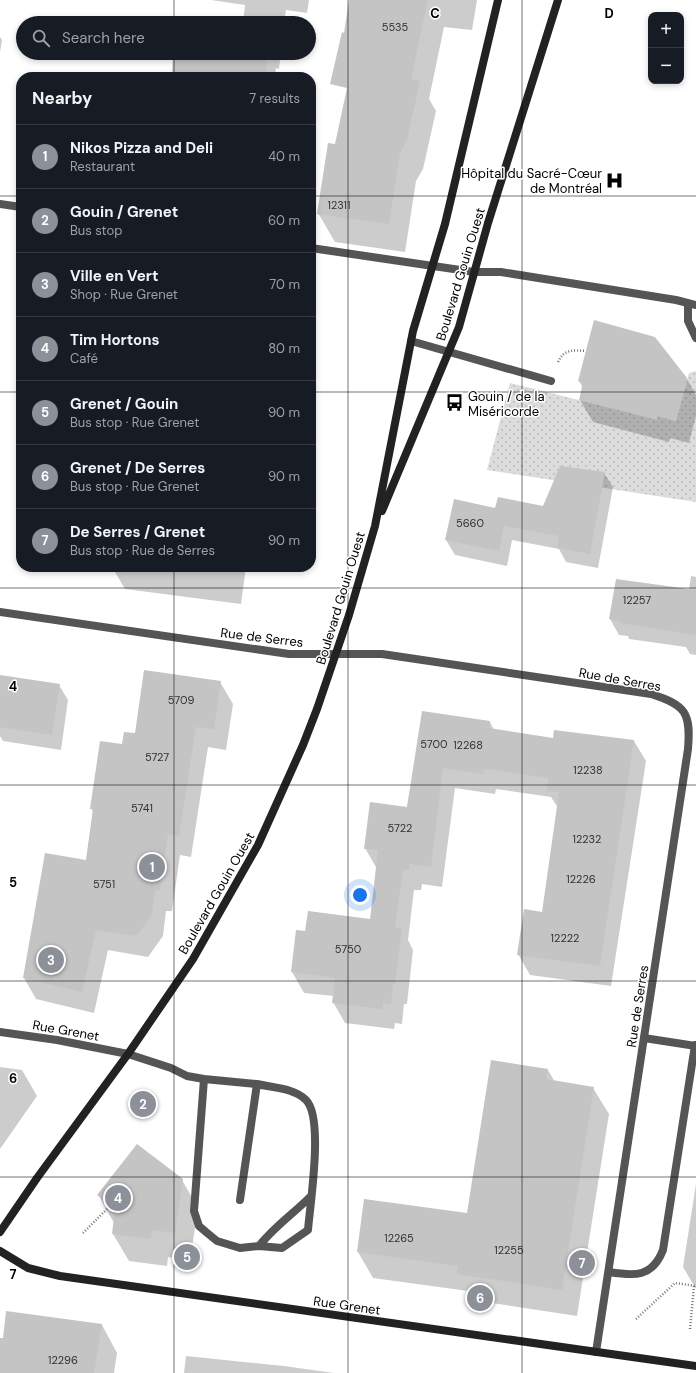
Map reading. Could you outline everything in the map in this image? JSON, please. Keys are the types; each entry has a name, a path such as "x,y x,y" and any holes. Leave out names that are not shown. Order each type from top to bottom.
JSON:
{"street":[{"name":"Boulevard Gouin Ouest","path":"375,526 412,341 445,224 498,0"},
{"name":"Boulevard Gouin Ouest","path":"0,1232 37,1178 128,1054 193,959 258,845 303,745 335,655 375,526 459,327 474,272 558,0"},
{"path":"0,204 16,206"},
{"path":"316,249 474,272 501,272 692,304 688,321 696,338"},
{"path":"412,341 551,381"},
{"name":"Rue de Serres","path":"0,612 289,654 382,654 651,694 673,702 683,711 689,722 688,749 596,1352"},
{"name":"Rue Grenet","path":"0,1032 57,1040 128,1054 171,1068 187,1076 257,1084 291,1091 307,1101 312,1109 316,1127 308,1230 282,1248 259,1246"},
{"path":"609,1272 630,1275 642,1274 655,1265 661,1254 695,1046 644,1038"},
{"path":"204,1079 195,1216 199,1226 217,1241 240,1248 259,1246 272,1230 292,1215 310,1197"},
{"path":"240,1200 257,1084"},
{"name":"Rue Grenet","path":"0,1251 28,1268 60,1276 696,1366"}],"path":[{"path":"558,364 563,354 567,351 586,351"},
{"path":"83,1234 110,1206"},
{"path":"636,1319 675,1282 695,1286 690,1329"}],"shaded area":[{"path":"696,371 696,502 487,470 510,383 611,408 636,410 676,421 689,373"}],"building":[{"path":"349,0 428,0 411,79 420,81 407,140 400,153 389,224 317,214 328,143 335,144 347,88 330,84 342,32 344,33"},
{"path":"173,60 267,60 266,72 172,72"},
{"path":"594,320 655,337 687,378 676,421 658,416 657,420 579,400 583,383 578,381"},
{"path":"560,466 605,472 590,554 557,548 559,536 504,526 499,551 445,540 454,499 495,508 498,497 543,506"},
{"path":"616,579 696,590 696,635 619,623 620,621 609,619"},
{"path":"144,670 221,681 214,729 196,727 179,836 168,834 160,890 155,890 152,915 136,936 96,930 82,992 23,978 45,853 86,860 93,809 90,809 100,741 122,744 124,732 135,733"},
{"path":"0,675 60,684 52,735 0,727"},
{"path":"422,711 490,721 489,728 553,738 554,730 634,740 600,966 517,955 524,909 542,912 559,792 547,791 548,778 485,769 484,774 443,768 431,867 410,864 409,870 403,870 395,927 402,928 391,1004 383,1003 383,1009 332,1003 335,978 291,972 296,930 305,931 308,911 370,919 378,850 364,849 370,802 407,807"},
{"path":"491,1060 548,1069 546,1079 594,1087 562,1290 457,1274 458,1266 357,1252 364,1199 467,1213"},
{"path":"137,1144 183,1179 175,1233 152,1230 151,1239 112,1234 115,1209 97,1195"},
{"path":"6,1311 102,1324 94,1373 0,1373 0,1338 3,1338"}],"place":[{"name":"Hôpital du Sacré-Cœur de Montréal","path":"615,180"},
{"name":"Gouin / de la Miséricorde","path":"455,403"},
{"name":"Nikos Pizza and Deli","path":"152,867"},
{"name":"Ville en Vert","path":"51,960"},
{"name":"Gouin / Grenet","path":"143,1104"},
{"name":"Tim Hortons","path":"118,1198"},
{"name":"Grenet / Gouin","path":"187,1257"},
{"name":"De Serres / Grenet","path":"582,1263"},
{"name":"Grenet / De Serres","path":"480,1298"}]}
